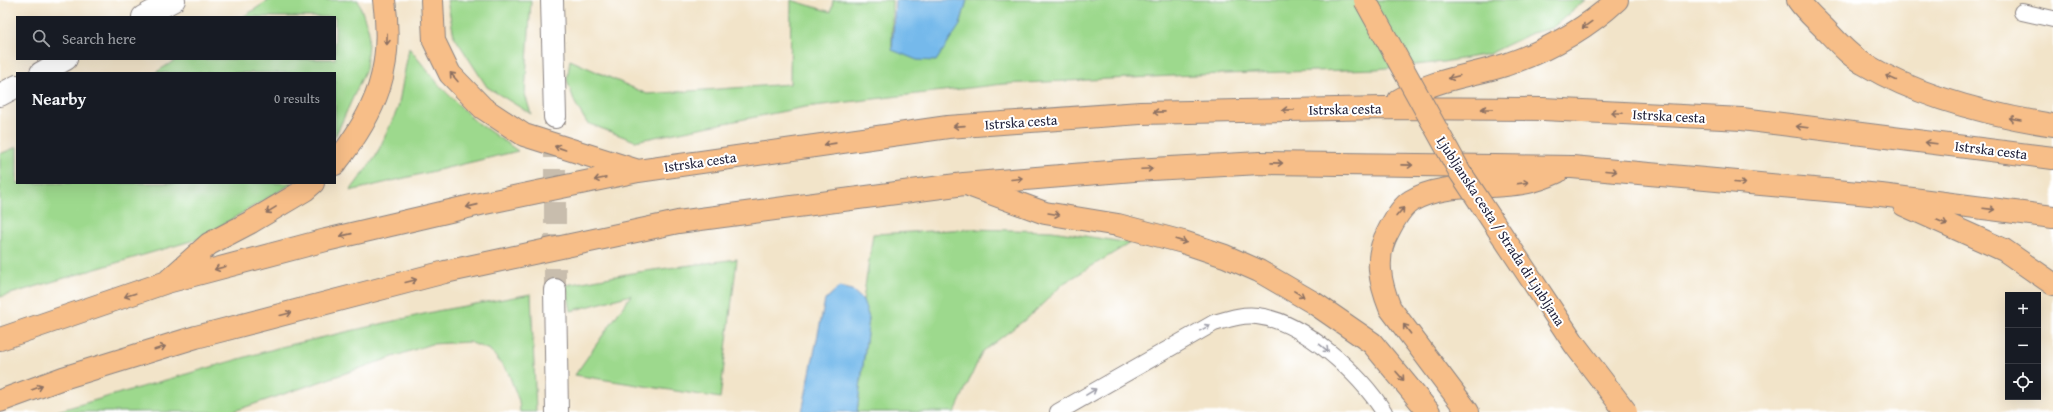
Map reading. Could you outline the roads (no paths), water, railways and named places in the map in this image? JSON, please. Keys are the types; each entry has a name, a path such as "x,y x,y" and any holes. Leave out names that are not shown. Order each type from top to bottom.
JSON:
{"main road":[{"path":"336,163 355,139 373,105 385,71 387,21 384,0"},
{"path":"432,0 434,41 450,74 483,108 524,135 638,171"},
{"name":"Ljubljanska cesta / Strada di Ljubljana","path":"1365,0 1460,172 1575,345 1626,412"},
{"path":"1384,108 1417,90 1452,77 1505,65 1539,51 1583,28 1617,0"},
{"path":"1798,0 1844,48 1865,65 1893,79 1958,103 2006,117 2053,125"},
{"name":"Istrska cesta","path":"0,339 167,282 326,240 480,204 638,171 948,127 1140,113 1384,108 1543,109 1742,119 2053,158"},
{"path":"0,401 63,378 196,337 445,272 678,222 964,184 1134,170 1260,163 1572,167 1881,195 2053,217"},
{"path":"1468,412 1390,308 1382,288 1379,261 1383,240 1396,218 1410,201 1422,195 1439,190 1528,182 1572,167"},
{"path":"167,282 209,244 258,218 305,190 312,184"},
{"path":"964,184 1045,213 1118,225 1183,242 1225,256 1259,270 1314,303 1372,344 1430,412"},
{"path":"1881,195 2004,250 2053,284"}],"street":[{"path":"145,16 174,0"},
{"path":"552,0 556,117"},
{"path":"43,72 64,60"},
{"path":"0,95 16,87"},
{"path":"555,290 557,412"}],"lane":[{"path":"2022,12 2053,19"},
{"path":"1058,412 1214,323 1235,317 1256,316 1295,328 1316,341 1338,360 1376,400 1384,412"}],"water":[{"path":"895,0 967,0 960,25 936,61 917,60 892,50"},
{"path":"839,287 852,290 863,300 869,318 857,412 802,412 825,300"}],"tunnel":[{"path":"555,117 555,290"}]}
